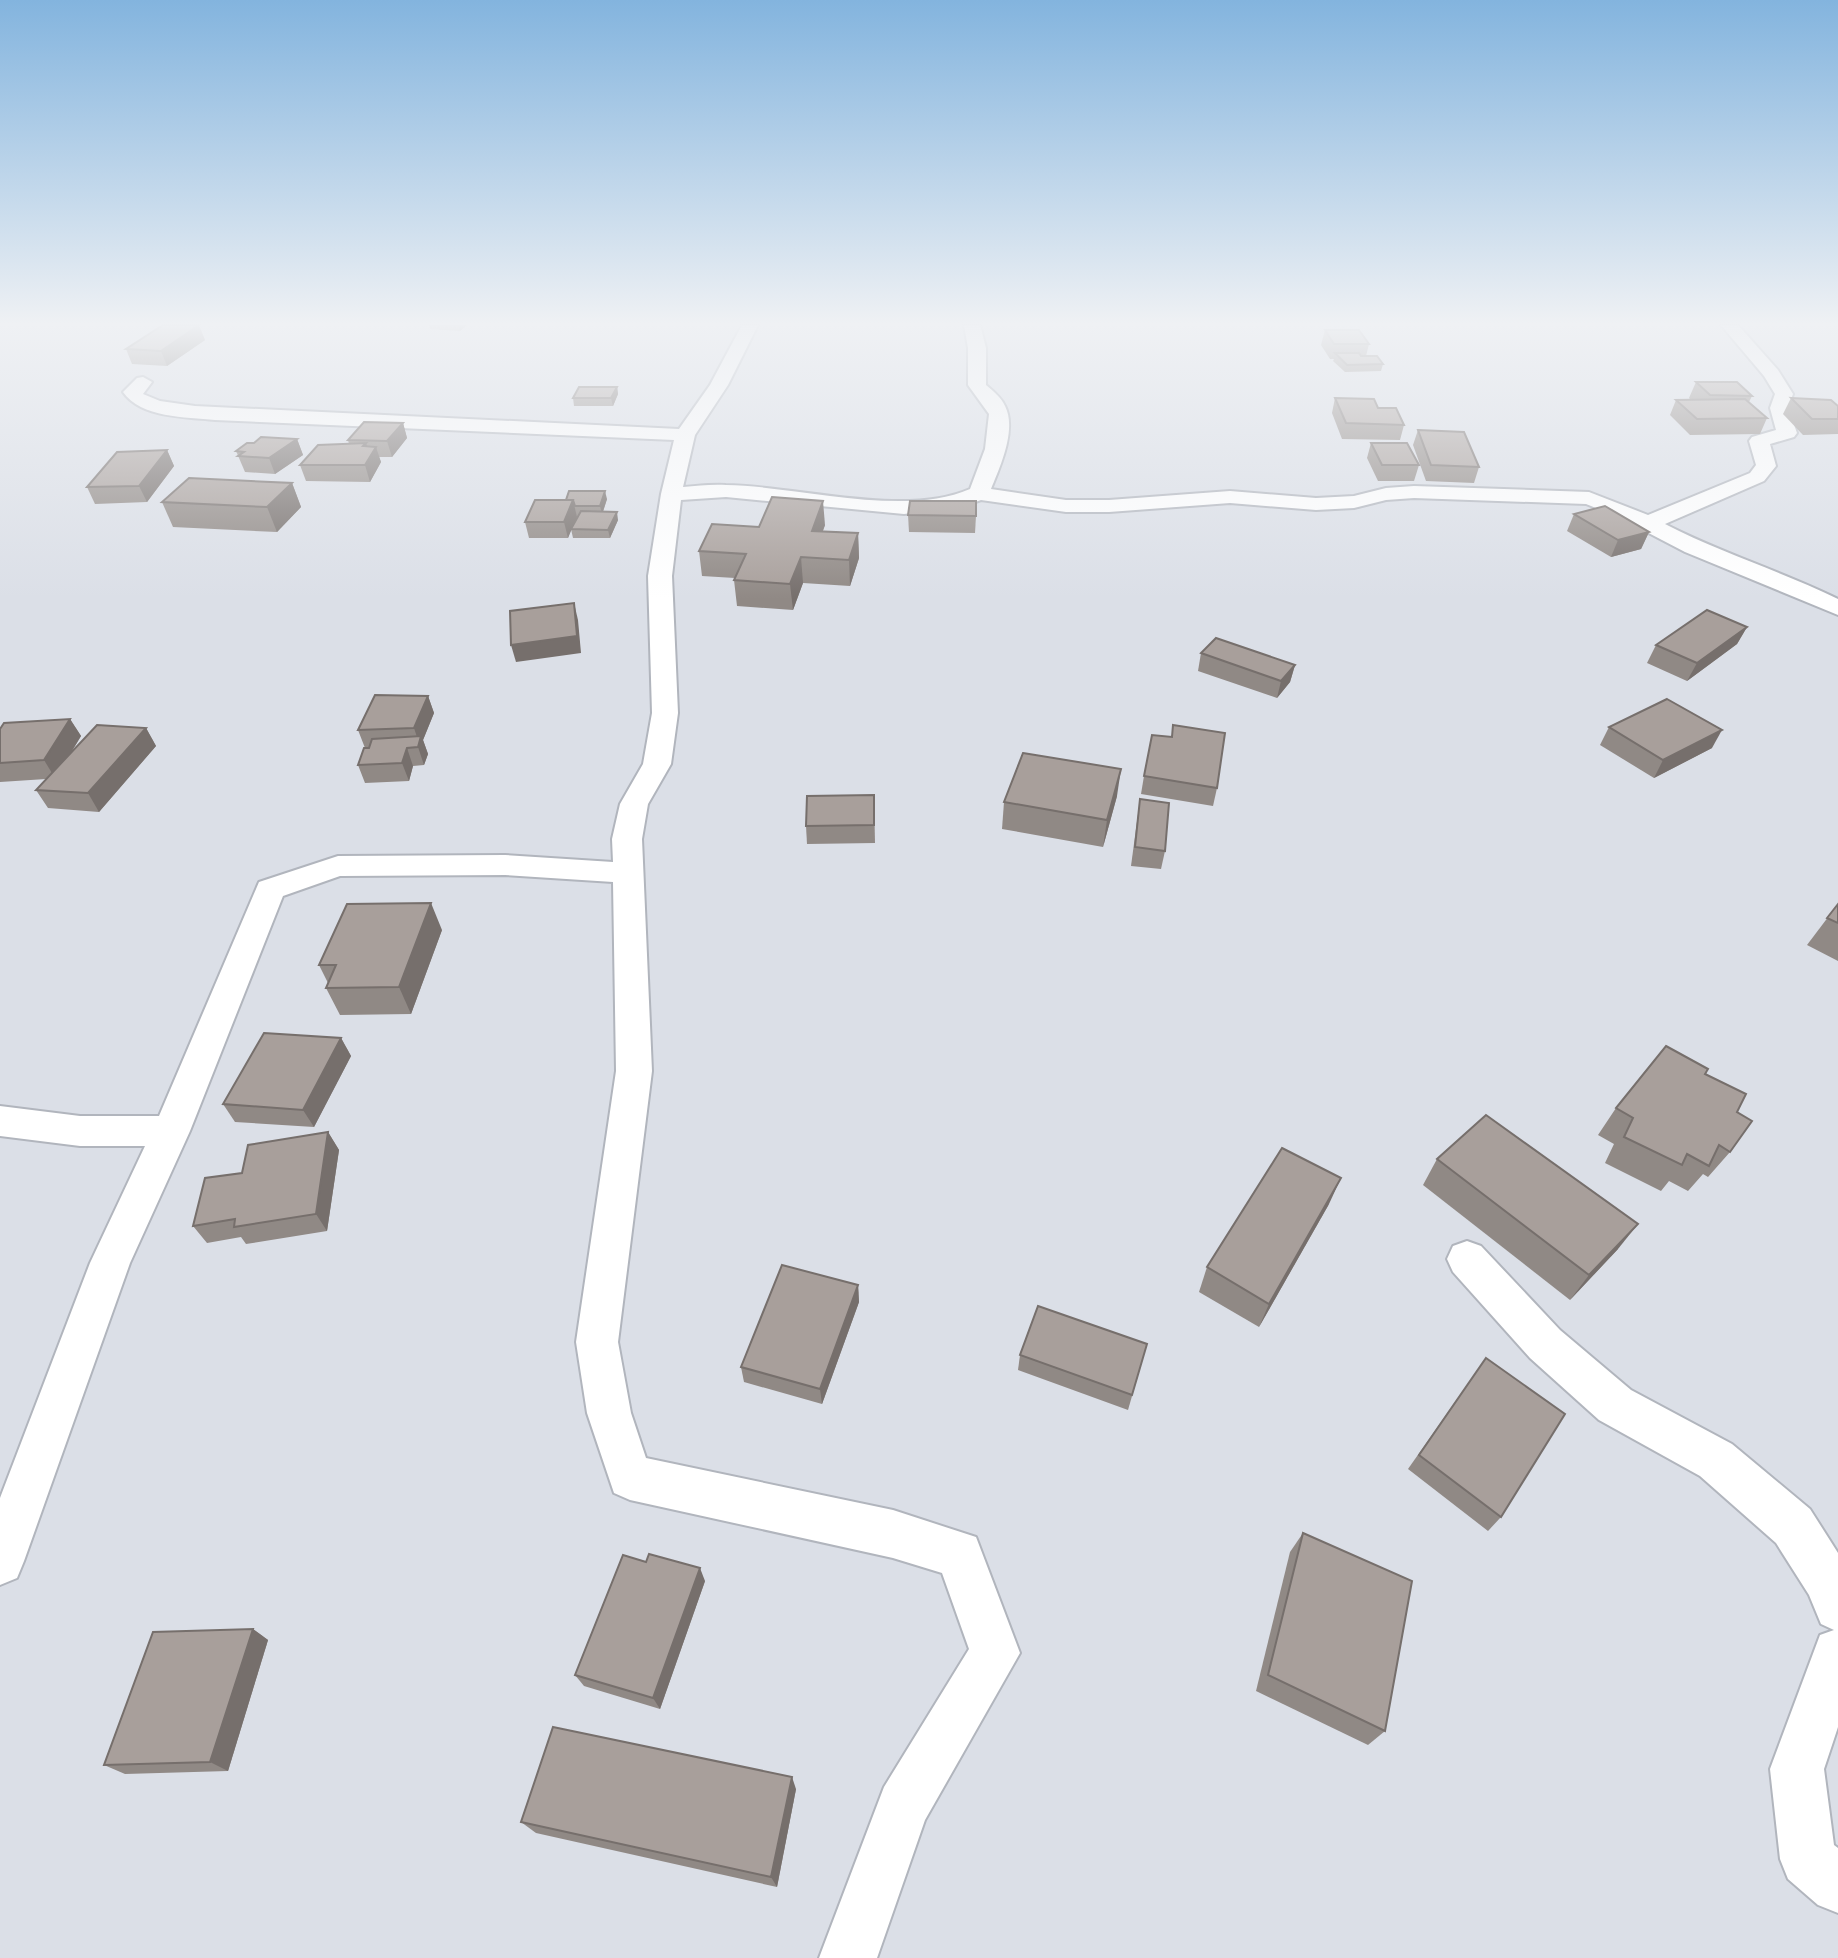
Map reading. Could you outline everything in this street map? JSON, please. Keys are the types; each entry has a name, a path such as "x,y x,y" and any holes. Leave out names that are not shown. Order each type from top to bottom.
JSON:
{"street":[{"path":"264,416 685,435"},
{"path":"698,416 685,435 671,494 660,576 665,713 657,764 634,804 627,839 635,1071 597,1342 609,1413 630,1477 893,1534 959,1554 995,1653 903,1806 848,1958"},
{"path":"979,494 1000,432 1000,416"},
{"path":"1645,524 1756,477 1766,466 1759,441 1787,433 1782,416"},
{"path":"671,494 726,491 904,508 951,503 979,494 1066,506 1109,506 1230,496 1316,504 1354,502 1386,494 1414,492 1589,498 1623,511 1693,547 1791,584 1838,608"},
{"path":"0,1561 110,1263 204,1056 232,975 270,889 338,866 505,865 628,873"},
{"path":"0,1121 80,1131 171,1131"},
{"path":"1467,1259 1545,1344 1615,1405 1716,1460 1793,1526 1828,1581 1838,1607"},
{"path":"1838,1653 1797,1769 1808,1860 1838,1885"}],"building":[{"path":"1343,416 1400,416 1404,425 1346,423"},
{"path":"1694,416 1767,418 1697,419"},
{"path":"1809,416 1838,416 1838,419 1812,419"},
{"path":"364,422 403,423 387,441 348,440"},
{"path":"1418,430 1464,432 1479,467 1431,465"},
{"path":"261,437 297,439 269,458 238,456 244,452 236,451"},
{"path":"366,443 363,446 376,447 365,465 300,465 318,445"},
{"path":"1371,443 1407,443 1419,465 1382,465"},
{"path":"167,450 139,486 87,487 117,452"},
{"path":"189,478 292,483 267,507 162,502"},
{"path":"569,491 605,491 600,506 575,506 573,500 566,500"},
{"path":"772,497 823,501 812,531 858,533 849,560 801,557 790,584 734,580 746,554 699,551 712,524 759,527"},
{"path":"535,500 573,500 564,522 525,522"},
{"path":"910,501 976,501 976,516 908,515"},
{"path":"1605,506 1649,532 1618,540 1574,514"},
{"path":"581,511 617,512 608,530 571,529"},
{"path":"574,603 577,636 511,645 510,611"},
{"path":"1707,610 1747,627 1697,663 1656,645"},
{"path":"1216,638 1295,665 1281,681 1201,653"},
{"path":"375,695 428,696 414,728 358,730"},
{"path":"1667,699 1722,730 1663,760 1609,727"},
{"path":"70,719 44,760 0,763 0,729 4,723"},
{"path":"97,725 146,728 88,793 36,790"},
{"path":"1173,725 1225,733 1217,788 1144,776 1152,735 1172,737"},
{"path":"421,736 418,747 407,748 402,763 358,765 364,748 369,748 372,739"},
{"path":"1023,753 1121,769 1107,820 1004,802"},
{"path":"874,795 874,825 806,826 807,796"},
{"path":"1140,799 1169,803 1165,851 1135,847"},
{"path":"431,903 399,987 326,988 336,965 319,965 347,904"},
{"path":"1838,904 1838,923 1827,918"},
{"path":"264,1033 341,1038 303,1110 223,1104"},
{"path":"1666,1046 1708,1069 1705,1074 1746,1094 1737,1112 1752,1121 1730,1152 1719,1145 1709,1166 1687,1154 1682,1165 1624,1137 1633,1118 1616,1108"},
{"path":"1486,1115 1638,1224 1589,1275 1437,1159"},
{"path":"328,1132 316,1214 234,1227 235,1219 193,1226 205,1178 242,1173 248,1145"},
{"path":"1282,1148 1341,1178 1269,1304 1207,1267"},
{"path":"782,1265 858,1285 820,1389 741,1367"},
{"path":"1038,1306 1147,1344 1132,1395 1020,1355"},
{"path":"1486,1358 1565,1414 1501,1517 1419,1455"},
{"path":"1303,1533 1412,1581 1385,1731 1268,1675"},
{"path":"649,1554 700,1568 653,1698 575,1675 623,1555 646,1562"},
{"path":"253,1629 210,1762 104,1765 153,1632"},
{"path":"553,1727 792,1777 771,1877 521,1822"}]}
